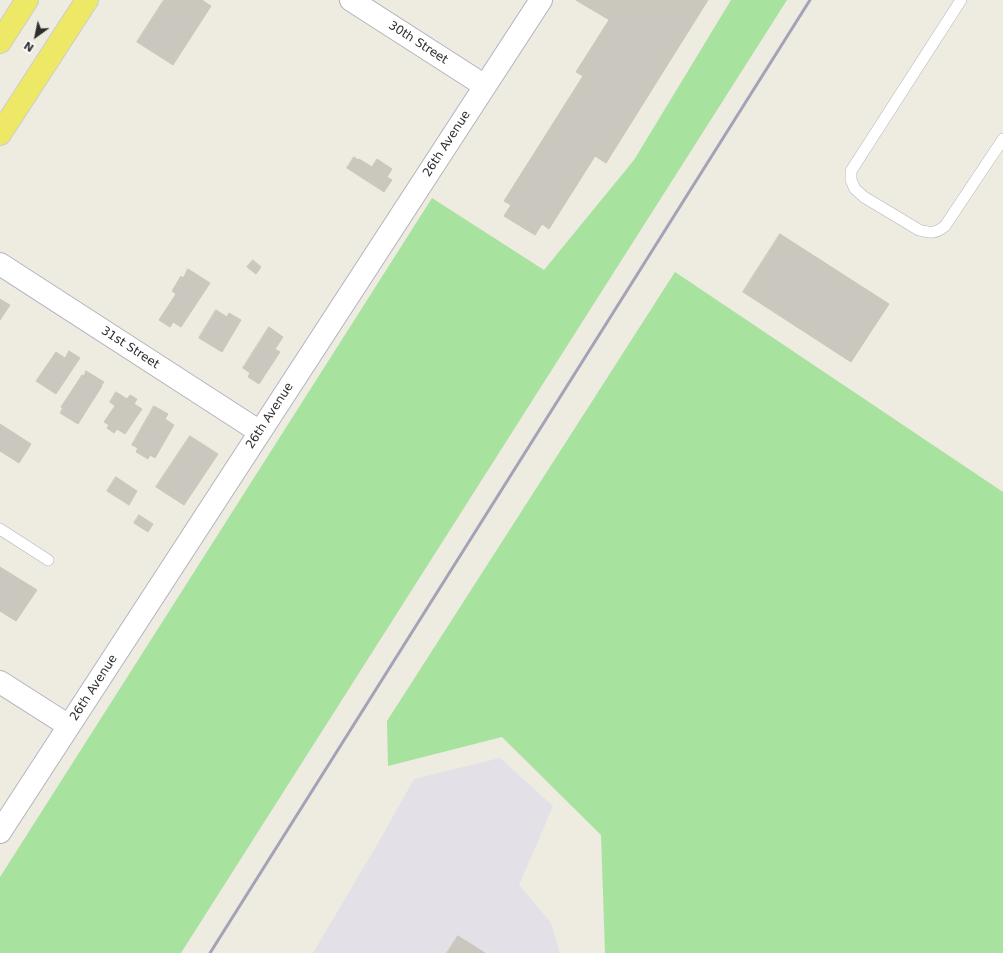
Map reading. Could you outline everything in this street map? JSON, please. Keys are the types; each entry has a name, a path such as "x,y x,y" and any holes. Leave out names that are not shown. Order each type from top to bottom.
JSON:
{"main road":[{"path":"3,31 27,0"},
{"path":"0,134 87,0"}],"street":[{"name":"30th Street","path":"351,0 485,86"},
{"name":"26th Avenue","path":"0,832 541,0"},
{"name":"31st Street","path":"0,264 260,432"},
{"path":"0,682 69,726"}],"lane":[{"path":"961,0 851,171 851,180 855,189 864,197 919,230 929,233 938,232 945,226 1003,139"},
{"path":"0,529 48,560"}],"shaded area":[{"path":"500,758 553,806 519,885 551,923 560,953 313,953 414,779"}],"green space":[{"path":"731,0 787,0 181,953 0,953 0,877 432,198 544,270 634,160"},
{"path":"675,272 1003,492 1003,953 605,953 601,835 502,737 388,766 387,721"}],"building":[{"path":"164,0 202,0 211,6 173,65 137,42"},
{"path":"576,0 708,0 606,163 595,156 549,229 542,224 535,235 504,216 511,205 504,201 583,76 576,72 609,20"},
{"path":"354,157 372,167 377,159 392,169 387,177 392,180 384,192 347,168"},
{"path":"780,234 889,304 851,362 743,292"},
{"path":"253,260 261,267 256,274 247,267"},
{"path":"188,269 210,283 181,327 173,322 170,327 159,320 176,294 172,291 181,276 183,278"},
{"path":"0,299 10,305 0,320"},
{"path":"216,310 227,317 229,313 241,320 222,352 199,338"},
{"path":"269,327 283,337 275,349 280,352 259,384 248,377 250,373 243,368"},
{"path":"69,351 80,358 56,394 36,381 56,352 65,358"},
{"path":"86,371 104,382 78,424 60,413 63,408 61,407 82,375 84,376"},
{"path":"116,392 127,399 130,395 137,399 134,404 142,409 125,434 117,429 114,433 107,428 109,425 104,422 115,406 110,402"},
{"path":"154,406 168,414 165,419 174,425 155,458 150,455 148,459 136,452 138,448 132,445"},
{"path":"0,424 31,444 19,463 0,451"},
{"path":"190,436 218,454 184,505 156,487"},
{"path":"116,477 137,491 129,505 107,491"},
{"path":"139,515 153,524 148,532 134,523"},
{"path":"0,567 37,590 16,621 0,611"},
{"path":"458,936 485,953 447,953"}],"railway":[{"path":"210,953 810,0"}]}
